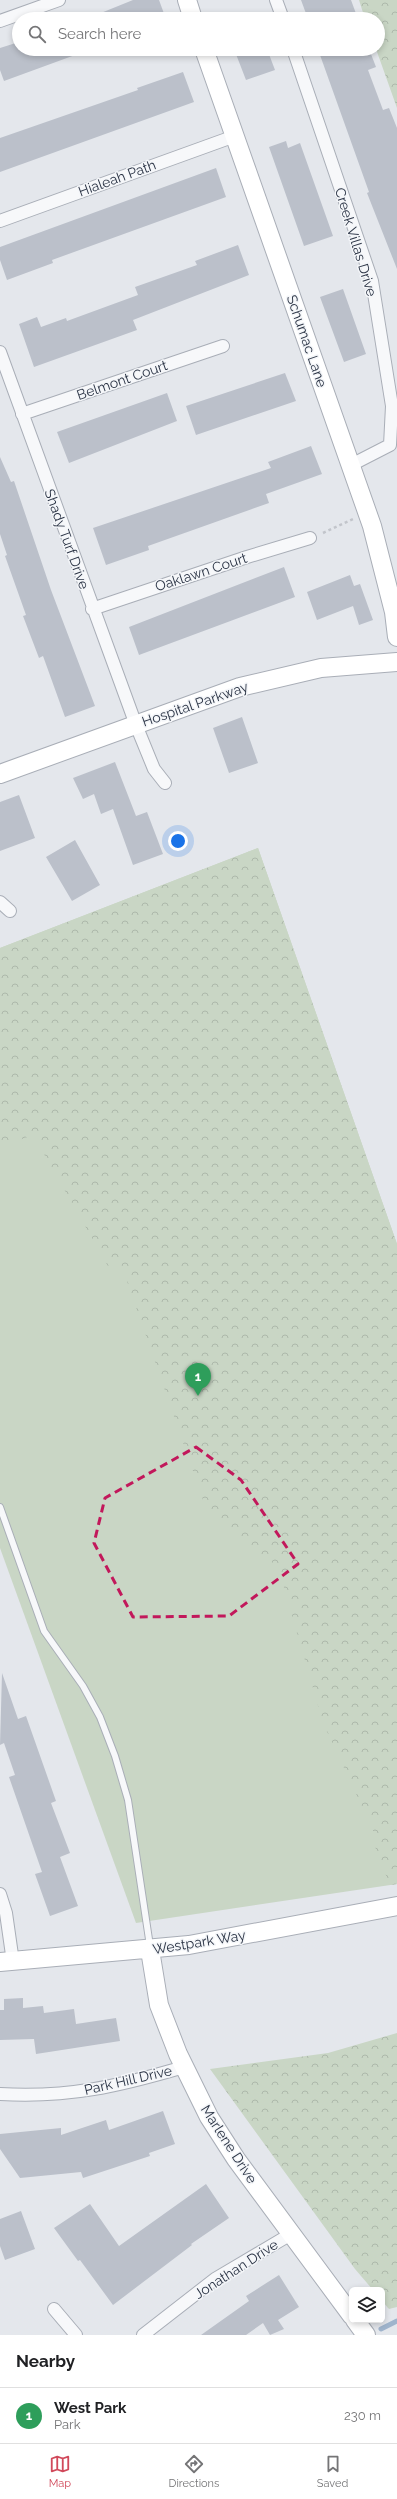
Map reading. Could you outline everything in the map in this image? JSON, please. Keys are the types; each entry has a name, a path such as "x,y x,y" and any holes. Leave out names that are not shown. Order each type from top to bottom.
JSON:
{"street":[{"path":"25,12 59,0"},
{"path":"187,0 191,12"},
{"path":"276,0 280,12"},
{"path":"0,21 12,17"},
{"name":"Schumac Lane","path":"206,56 368,513 384,568 394,612 397,637"},
{"name":"Creek Villas Drive","path":"295,56 372,281 392,406 390,445 351,465"},
{"name":"Hialeah Path","path":"0,221 234,136"},
{"name":"Belmont Court","path":"22,414 223,346"},
{"name":"Shady Turf Drive","path":"0,352 92,608 136,725 154,769 165,783"},
{"name":"Oaklawn Court","path":"92,608 310,538"},
{"name":"Hospital Parkway","path":"0,774 240,687 321,668 397,662"},
{"path":"0,902 10,912"},
{"path":"0,1894 6,1914 6,1962"},
{"name":"Westpark Way","path":"6,1962 150,1950 189,1945 397,1906"},
{"name":"Marlene Drive","path":"150,1950 159,2004 184,2067 225,2144 349,2312"},
{"name":"Park Hill Drive","path":"0,2094 74,2093 117,2086 184,2067"},
{"name":"Jonathan Drive","path":"143,2335 215,2279 291,2234"},
{"path":"54,2309 76,2335"},
{"path":"357,2323 366,2335"}],"lane":[{"path":"0,1507 44,1631 83,1686 100,1717 115,1756 128,1800 150,1950"}],"path":[{"path":"310,538 368,513"}],"highlighted area":[{"path":"196,1447 241,1480 298,1564 229,1616 133,1617 94,1543 105,1498"}],"green space":[{"path":"359,0 397,0 397,108 378,56 385,56 385,12 363,12"},
{"path":"258,848 397,1244 397,1884 136,1923 0,1548 0,948"},
{"path":"258,848 397,1244 397,1884 391,1885 377,1858 373,1830 323,1723 278,1567 239,1537 204,1503 121,1264 109,1268 33,1135 0,1147 0,948"},
{"path":"397,2033 397,2307 389,2309 385,2304 385,2287 370,2287 355,2269 210,2069 328,2053"}],"building":[{"path":"133,0 159,0 163,12 103,12"},
{"path":"301,0 351,0 355,12 305,12"},
{"path":"12,44 12,56 72,56 4,81 0,70 0,48"},
{"path":"237,56 270,56 275,70 246,80"},
{"path":"320,56 372,56 376,67 368,70 383,110 389,108 397,128 397,269 367,193 369,192"},
{"path":"183,72 194,102 0,172 0,138 138,90 137,88"},
{"path":"286,141 288,148 300,143 333,236 304,246 269,147"},
{"path":"216,168 226,197 52,260 53,263 7,280 0,260 0,247"},
{"path":"238,245 249,275 133,320 137,330 34,367 19,324 37,317 41,327 66,318 67,321 138,295 135,287 197,265 195,261"},
{"path":"343,289 366,354 344,362 320,297"},
{"path":"285,373 296,401 196,435 186,406"},
{"path":"167,393 177,421 69,463 57,432"},
{"path":"311,446 322,474 266,494 269,503 148,546 149,550 106,565 93,528 271,468 268,462"},
{"path":"0,457 11,482 14,481 51,590 95,706 65,717 43,656 39,658 23,616 26,615 5,556 7,555 0,534"},
{"path":"284,567 295,597 139,655 129,627"},
{"path":"350,575 354,586 360,584 373,620 359,625 353,606 317,620 307,592"},
{"path":"242,717 258,763 229,773 213,728"},
{"path":"115,762 136,816 147,812 163,854 133,865 113,809 101,814 94,794 83,799 73,778"},
{"path":"19,795 35,838 0,851 0,802"},
{"path":"75,840 100,885 72,901 46,857"},
{"path":"2,1673 18,1719 26,1716 56,1801 51,1803 70,1853 60,1857 78,1906 50,1916 35,1874 42,1872 9,1777 15,1775 4,1743 0,1745"},
{"path":"23,1998 23,2008 43,2006 44,2013 74,2009 76,2024 116,2018 120,2041 36,2054 34,2039 0,2040 0,2010 4,2010 4,1999"},
{"path":"163,2111 175,2144 149,2153 150,2156 83,2178 81,2172 20,2178 0,2149 0,2134 61,2128 61,2135 106,2120 109,2130"},
{"path":"206,2184 229,2218 191,2244 192,2245 113,2305 54,2228 90,2204 119,2246"},
{"path":"21,2211 35,2249 5,2260 0,2246 0,2219"},
{"path":"279,2275 299,2307 278,2320 284,2329 270,2335 263,2323 246,2335 201,2335 249,2301 246,2296"}],"waterway":[{"path":"381,2329 397,2321"}],"place":[{"name":"West Park","path":"198,1396"}]}
